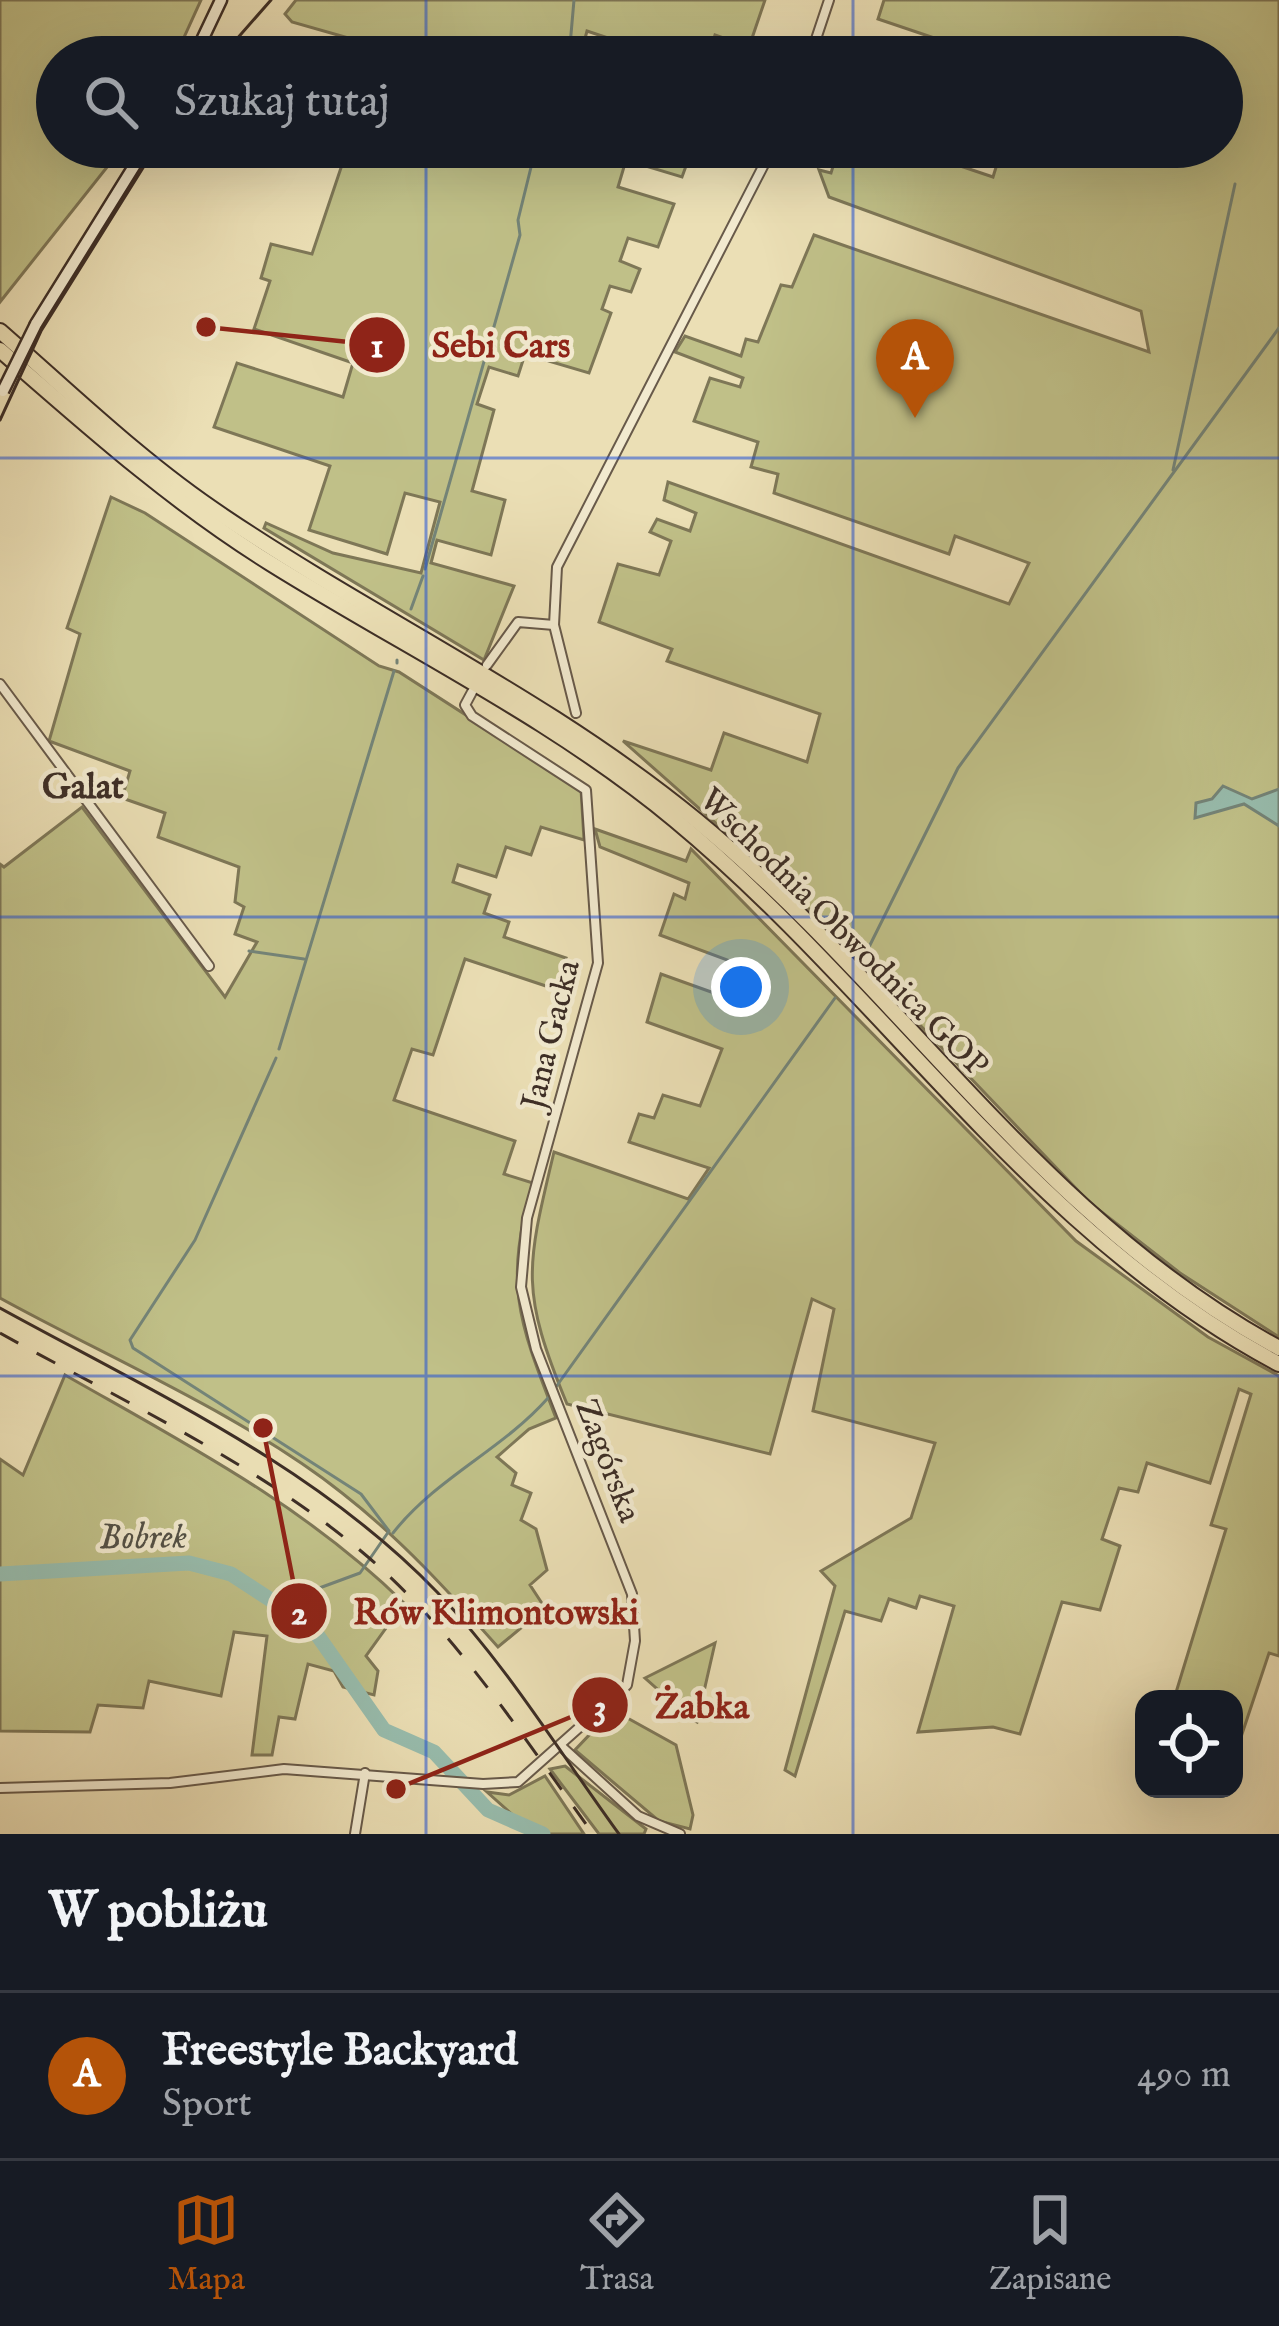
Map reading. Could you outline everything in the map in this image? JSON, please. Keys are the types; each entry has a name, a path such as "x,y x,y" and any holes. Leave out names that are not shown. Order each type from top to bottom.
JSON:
{"highway":[{"name":"Wschodnia Obwodnica GOP","path":"0,331 217,513 533,703 646,779 754,872 1076,1203 1170,1279 1279,1348"},
{"name":"Wschodnia Obwodnica GOP","path":"0,350 153,482 235,541 536,720 643,795 771,908 1053,1200 1159,1287 1279,1364"}],"street":[{"path":"204,36 221,0"},
{"path":"817,36 829,0"},
{"path":"2,394 36,324 133,168"},
{"path":"576,713 554,626 556,567 761,168"},
{"path":"487,665 518,622 554,626"},
{"path":"0,684 209,967"},
{"name":"Jana Gacka","path":"472,692 466,711 581,783 587,799 598,963 527,1218 521,1255 524,1310"},
{"name":"Zagórska","path":"365,1774 483,1784 526,1778 627,1685 636,1628 626,1576 524,1310"},
{"path":"562,1747 638,1816 680,1834"},
{"path":"0,1788 170,1783 284,1769 365,1774 356,1834"}],"green space":[{"path":"0,0 201,0 185,36 36,36 36,168 106,168 0,302"},
{"path":"296,0 765,0 753,36 602,36 587,31 586,36 341,36 292,22 285,14"},
{"path":"884,0 1279,0 1279,1337 1180,1273 1090,1203 789,888 623,741 711,770 724,733 807,762 820,714 667,661 672,649 599,622 618,564 659,575 671,541 650,532 657,519 690,531 696,513 664,500 668,482 1009,604 1029,563 955,536 949,554 774,493 778,474 751,467 758,442 694,421 710,378 740,387 743,378 675,352 685,336 741,356 746,339 758,342 781,285 792,287 814,235 1149,352 1141,311 829,197 819,170 966,168 993,177 996,168 1243,168 1243,36 928,36 878,19"},
{"path":"341,168 624,168 618,187 674,204 658,247 628,238 620,261 640,269 631,292 610,286 602,309 611,313 589,373 525,354 518,376 489,367 477,404 494,410 472,491 505,500 491,555 437,540 431,563 514,586 484,660 264,528 266,523 333,553 421,573 440,502 405,493 387,554 309,530 330,466 214,427 237,363 343,397 353,363 254,329 270,281 261,278 271,244 312,254"},
{"path":"652,168 685,168 682,177"},
{"path":"111,497 145,513 379,666 399,672 581,789 584,840 541,827 531,855 506,847 496,877 458,865 453,882 490,895 484,913 509,922 504,937 566,958 555,989 465,959 433,1055 412,1049 394,1100 515,1141 504,1174 533,1183 519,1249 519,1303 556,1418 529,1429 497,1457 516,1473 512,1485 531,1493 521,1520 536,1529 547,1570 530,1585 545,1608 498,1647 404,1547 304,1465 220,1413 0,1298 0,864 4,867 82,807 225,997 257,942 235,934 244,907 235,902 239,867 158,837 165,813 122,798 130,771 49,741 80,634 67,628"},
{"path":"595,829 686,861 691,849 1076,1241 1208,1337 1279,1376 1279,1656 1269,1653 1243,1731 1243,1690 1177,1690 1226,1529 1211,1525 1251,1394 1239,1389 1210,1483 1147,1463 1138,1492 1119,1488 1102,1539 1120,1546 1100,1610 1062,1602 1020,1734 993,1727 918,1732 954,1606 920,1596 916,1608 889,1599 881,1621 845,1611 795,1776 785,1770 835,1586 821,1571 911,1518 935,1443 813,1411 834,1309 812,1299 770,1454 567,1404 541,1333 532,1279 554,1152 688,1199 709,1168 629,1142 639,1114 654,1118 663,1095 700,1106 722,1049 647,1022 661,974 728,998 741,965 660,935 674,894 685,899 689,883 600,847"},
{"path":"65,1375 285,1506 404,1603 366,1656 378,1671 374,1695 343,1687 334,1671 308,1664 295,1719 279,1717 272,1755 252,1755 267,1636 234,1632 221,1696 149,1681 143,1708 98,1705 90,1732 0,1731 0,1459 23,1475"},
{"path":"715,1643 697,1722 666,1706 664,1695 645,1678"},
{"path":"613,1710 676,1745 693,1815 690,1829 659,1821 575,1750"},
{"path":"565,1766 646,1829 644,1834 599,1834 550,1769"},
{"path":"545,1776 584,1834 534,1834 487,1792 509,1795"}],"shaded area":[{"path":"1223,786 1252,799 1279,789 1279,826 1244,804 1195,818 1196,803 1212,799"}],"waterway":[{"path":"571,36 574,0"},
{"path":"425,569 520,235 518,220 531,168"},
{"path":"1173,470 1235,184"},
{"path":"866,953 958,768 1279,328"},
{"path":"411,609 423,576"},
{"path":"279,1049 394,671"},
{"path":"249,951 304,959"},
{"path":"393,1533 429,1496 548,1398 835,998"},
{"path":"276,1058 195,1240 130,1340 133,1348 361,1494 389,1531 360,1573 276,1604"},
{"name":"Bobrek","path":"0,1574 189,1563 231,1574 311,1626 384,1730 434,1752 488,1810 543,1834"}],"tram line":[{"path":"239,36 271,0"},
{"path":"0,420 41,331 143,168"},
{"path":"0,1308 230,1434 339,1506 390,1547 486,1649 619,1834"}],"railway":[{"path":"0,1333 236,1463 368,1557 461,1654 593,1834"}],"place":[{"name":"Sebi Cars","path":"206,327"},
{"name":"Freestyle Backyard","path":"915,418"},
{"name":"Rów Klimontowski","path":"263,1428"},
{"name":"Żabka","path":"396,1789"}],"district":[{"name":"Galat","path":"83,788"}]}
